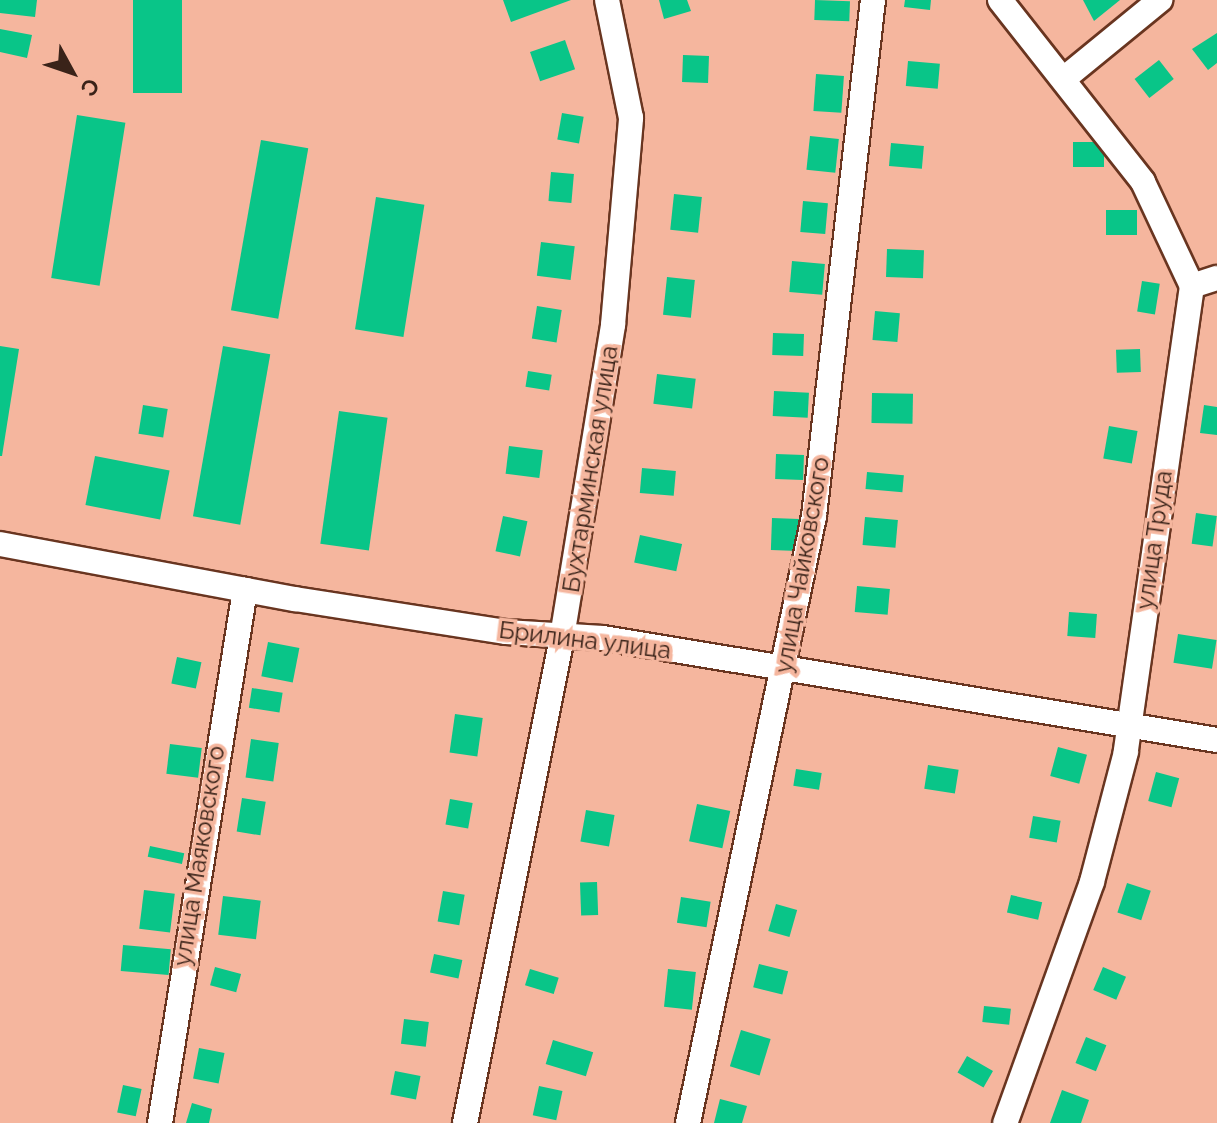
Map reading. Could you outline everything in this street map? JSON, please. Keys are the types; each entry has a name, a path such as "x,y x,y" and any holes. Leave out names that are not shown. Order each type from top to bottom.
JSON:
{"street":[{"name":"Бухтарминская улица","path":"465,1123 562,637 629,185 631,118 607,0"},
{"name":"улица Чайковского","path":"688,1123 814,516 873,0"},
{"path":"1000,0 1066,77 1143,182 1192,286 1217,278"},
{"path":"1066,77 1160,0"},
{"name":"улица Труда","path":"1005,1123 1092,882 1129,720 1192,286"},
{"name":"Брилина улица","path":"0,544 245,590 1129,720 1217,740"},
{"name":"улица Маяковского","path":"160,1123 245,590"}],"building":[{"path":"0,0 37,0 35,17 0,13"},
{"path":"133,0 182,0 182,93 133,93"},
{"path":"503,0 571,0 511,22"},
{"path":"659,0 687,0 691,11 664,19"},
{"path":"815,0 850,1 849,21 814,20"},
{"path":"905,0 931,0 930,10 904,7"},
{"path":"1083,0 1120,0 1094,21"},
{"path":"0,29 32,35 27,58 0,52"},
{"path":"1217,33 1217,63 1208,70 1192,49"},
{"path":"565,40 575,69 540,81 530,52"},
{"path":"683,55 709,56 708,83 682,82"},
{"path":"1159,60 1174,79 1149,98 1135,79"},
{"path":"908,61 940,64 938,89 906,86"},
{"path":"816,74 844,76 841,113 813,111"},
{"path":"562,113 584,117 579,143 557,140"},
{"path":"77,115 125,123 100,286 51,278"},
{"path":"810,136 839,139 835,173 806,170"},
{"path":"261,140 308,148 278,319 231,310"},
{"path":"1073,142 1104,142 1104,167 1073,167"},
{"path":"891,143 924,146 922,169 889,166"},
{"path":"551,172 574,174 571,203 548,201"},
{"path":"674,194 702,197 698,233 670,230"},
{"path":"376,197 424,205 403,337 355,329"},
{"path":"803,201 828,203 825,234 800,232"},
{"path":"1106,210 1137,210 1137,235 1106,235"},
{"path":"541,242 575,246 571,280 537,276"},
{"path":"887,249 924,250 923,278 886,277"},
{"path":"792,261 825,264 822,295 789,292"},
{"path":"667,277 695,280 691,318 663,315"},
{"path":"1142,281 1160,284 1155,314 1137,312"},
{"path":"537,306 562,310 557,343 532,339"},
{"path":"875,311 900,313 897,342 872,340"},
{"path":"773,333 804,334 803,356 772,355"},
{"path":"0,346 19,349 2,456 0,456"},
{"path":"223,346 270,354 240,525 193,516"},
{"path":"1140,349 1141,372 1117,373 1116,350"},
{"path":"528,371 552,375 549,391 525,387"},
{"path":"657,374 696,379 692,409 653,404"},
{"path":"774,391 809,393 808,418 773,416"},
{"path":"872,393 913,394 912,424 871,423"},
{"path":"143,405 168,409 163,438 138,434"},
{"path":"1204,405 1217,407 1217,435 1200,433"},
{"path":"339,411 388,418 369,551 320,544"},
{"path":"1109,426 1138,431 1132,464 1103,458"},
{"path":"509,446 543,450 539,478 506,474"},
{"path":"776,454 804,455 803,480 775,479"},
{"path":"95,456 170,471 160,520 85,505"},
{"path":"642,468 676,471 674,496 640,493"},
{"path":"867,472 904,475 902,492 866,489"},
{"path":"1196,513 1217,516 1212,547 1192,544"},
{"path":"503,516 527,521 520,556 496,551"},
{"path":"865,517 898,520 895,548 863,545"},
{"path":"772,518 799,519 798,551 771,550"},
{"path":"640,535 682,544 676,571 634,562"},
{"path":"857,586 890,589 888,615 855,612"},
{"path":"1069,612 1097,614 1095,638 1067,636"},
{"path":"1178,634 1217,640 1212,669 1173,663"},
{"path":"268,642 299,648 293,682 261,676"},
{"path":"177,657 201,662 196,689 171,683"},
{"path":"252,688 283,693 279,713 249,708"},
{"path":"455,714 483,718 477,757 450,753"},
{"path":"251,739 279,743 273,782 246,778"},
{"path":"170,744 202,748 198,778 166,774"},
{"path":"1058,747 1087,755 1079,784 1050,776"},
{"path":"928,765 959,770 955,794 924,789"},
{"path":"796,769 822,773 819,790 793,786"},
{"path":"1156,772 1179,778 1171,807 1148,801"},
{"path":"242,798 266,802 260,835 237,832"},
{"path":"450,799 473,803 468,829 445,825"},
{"path":"697,804 730,811 722,848 689,841"},
{"path":"586,810 615,815 609,847 580,842"},
{"path":"1033,816 1061,821 1057,843 1029,838"},
{"path":"150,846 184,853 182,864 148,857"},
{"path":"597,882 598,915 581,916 580,883"},
{"path":"1127,883 1151,891 1141,920 1117,912"},
{"path":"144,890 175,894 170,932 139,929"},
{"path":"443,891 465,895 459,925 438,922"},
{"path":"1011,895 1042,902 1038,920 1007,913"},
{"path":"223,896 261,901 256,939 218,935"},
{"path":"681,897 711,902 707,927 677,923"},
{"path":"776,904 797,910 789,937 768,931"},
{"path":"123,945 171,949 169,975 121,971"},
{"path":"434,954 462,960 458,979 430,973"},
{"path":"759,964 788,971 782,995 753,987"},
{"path":"215,967 241,974 236,992 210,985"},
{"path":"1103,967 1126,977 1116,1000 1093,990"},
{"path":"530,969 559,978 554,994 525,985"},
{"path":"668,969 696,972 692,1010 664,1007"},
{"path":"984,1006 1011,1009 1009,1025 982,1022"},
{"path":"404,1019 429,1022 426,1047 401,1044"},
{"path":"741,1030 771,1039 760,1075 730,1066"},
{"path":"1086,1037 1106,1045 1096,1071 1076,1063"},
{"path":"553,1040 593,1052 586,1076 546,1064"},
{"path":"199,1048 225,1053 219,1083 193,1078"},
{"path":"967,1056 993,1071 983,1087 958,1072"},
{"path":"395,1071 421,1076 416,1100 390,1095"},
{"path":"123,1085 142,1089 136,1116 117,1112"},
{"path":"539,1086 562,1091 556,1120 533,1115"},
{"path":"1062,1090 1089,1100 1081,1123 1050,1123"},
{"path":"720,1099 747,1106 742,1123 714,1123"},
{"path":"192,1103 212,1109 209,1123 186,1123"}]}
